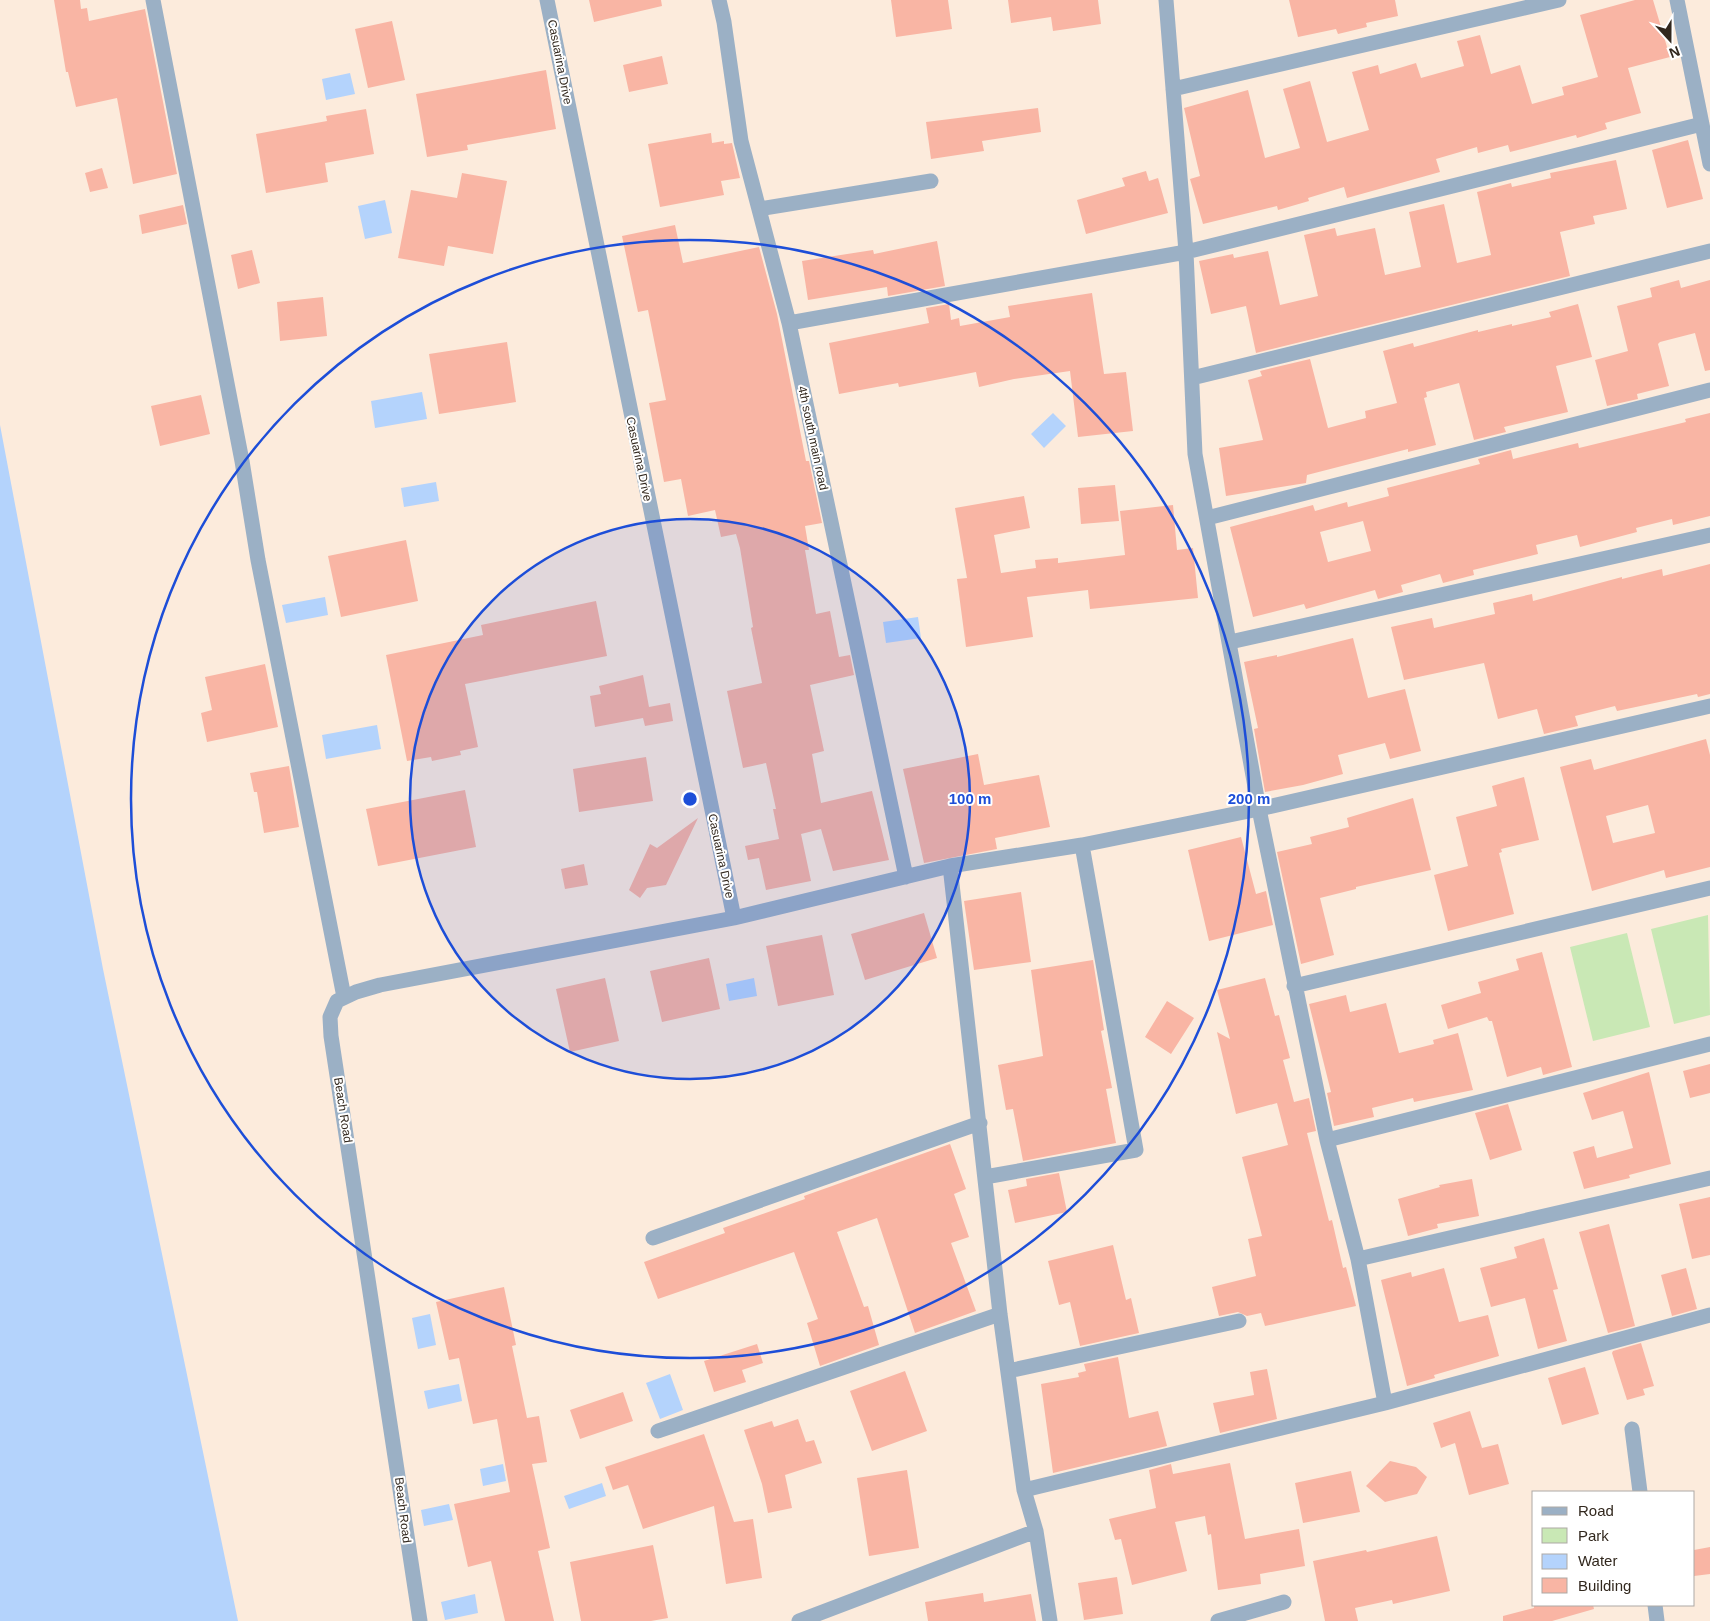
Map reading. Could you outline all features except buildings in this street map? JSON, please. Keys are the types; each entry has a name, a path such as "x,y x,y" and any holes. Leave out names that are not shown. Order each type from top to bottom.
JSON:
{"street":[{"path":"153,0 242,461 258,560 344,997 380,985 734,918 950,866 1082,846 1259,809 1710,706"},
{"name":"Casuarina Drive","path":"547,0 734,918"},
{"name":"4th south main road","path":"718,0 724,22 741,141 789,323 906,877"},
{"path":"1166,0 1186,252 1195,454 1259,809 1294,986 1328,1140 1358,1259 1385,1402"},
{"path":"1173,89 1559,0"},
{"path":"1677,0 1710,164"},
{"path":"789,323 1186,252 1702,124"},
{"path":"759,209 931,181"},
{"path":"1192,378 1710,251"},
{"path":"1207,518 1710,390"},
{"path":"1230,642 1710,535"},
{"path":"985,1177 1136,1150 1082,846"},
{"path":"950,866 1000,1314 1024,1490 1036,1531 1050,1621"},
{"path":"1294,986 1710,888"},
{"name":"Beach Road","path":"344,997 334,1005 330,1029 420,1621"},
{"path":"1328,1140 1710,1044"},
{"path":"653,1238 980,1123"},
{"path":"1358,1259 1710,1178"},
{"path":"658,1431 1000,1314"},
{"path":"1024,1490 1385,1402 1710,1315"},
{"path":"1008,1371 1238,1321"},
{"path":"1632,1429 1640,1491"},
{"path":"799,1621 1036,1531"},
{"path":"1218,1621 1284,1602"},
{"path":"1655,1606 1657,1621"}],"green space":[{"path":"1708,915 1710,1015 1674,1024 1651,929"},
{"path":"1627,933 1650,1027 1593,1041 1570,947"}],"water":[{"path":"350,73 355,94 326,100 322,79"},
{"path":"385,200 392,233 365,239 358,206"},
{"path":"422,392 427,419 375,428 371,401"},
{"path":"1053,413 1066,426 1044,448 1031,434"},
{"path":"0,425 103,969 238,1621 0,1621"},
{"path":"436,482 439,501 404,507 401,488"},
{"path":"325,597 328,615 286,623 282,605"},
{"path":"918,617 921,638 886,643 883,622"},
{"path":"377,725 381,749 326,759 322,735"},
{"path":"754,978 757,996 729,1001 726,984"},
{"path":"430,1314 436,1345 418,1349 412,1318"},
{"path":"670,1374 683,1410 660,1419 646,1383"},
{"path":"459,1384 462,1401 428,1409 424,1391"},
{"path":"503,1464 506,1481 483,1486 480,1469"},
{"path":"602,1483 606,1496 569,1509 564,1496"},
{"path":"449,1504 453,1520 424,1526 421,1510"},
{"path":"475,1594 478,1613 445,1620 441,1602"}]}
